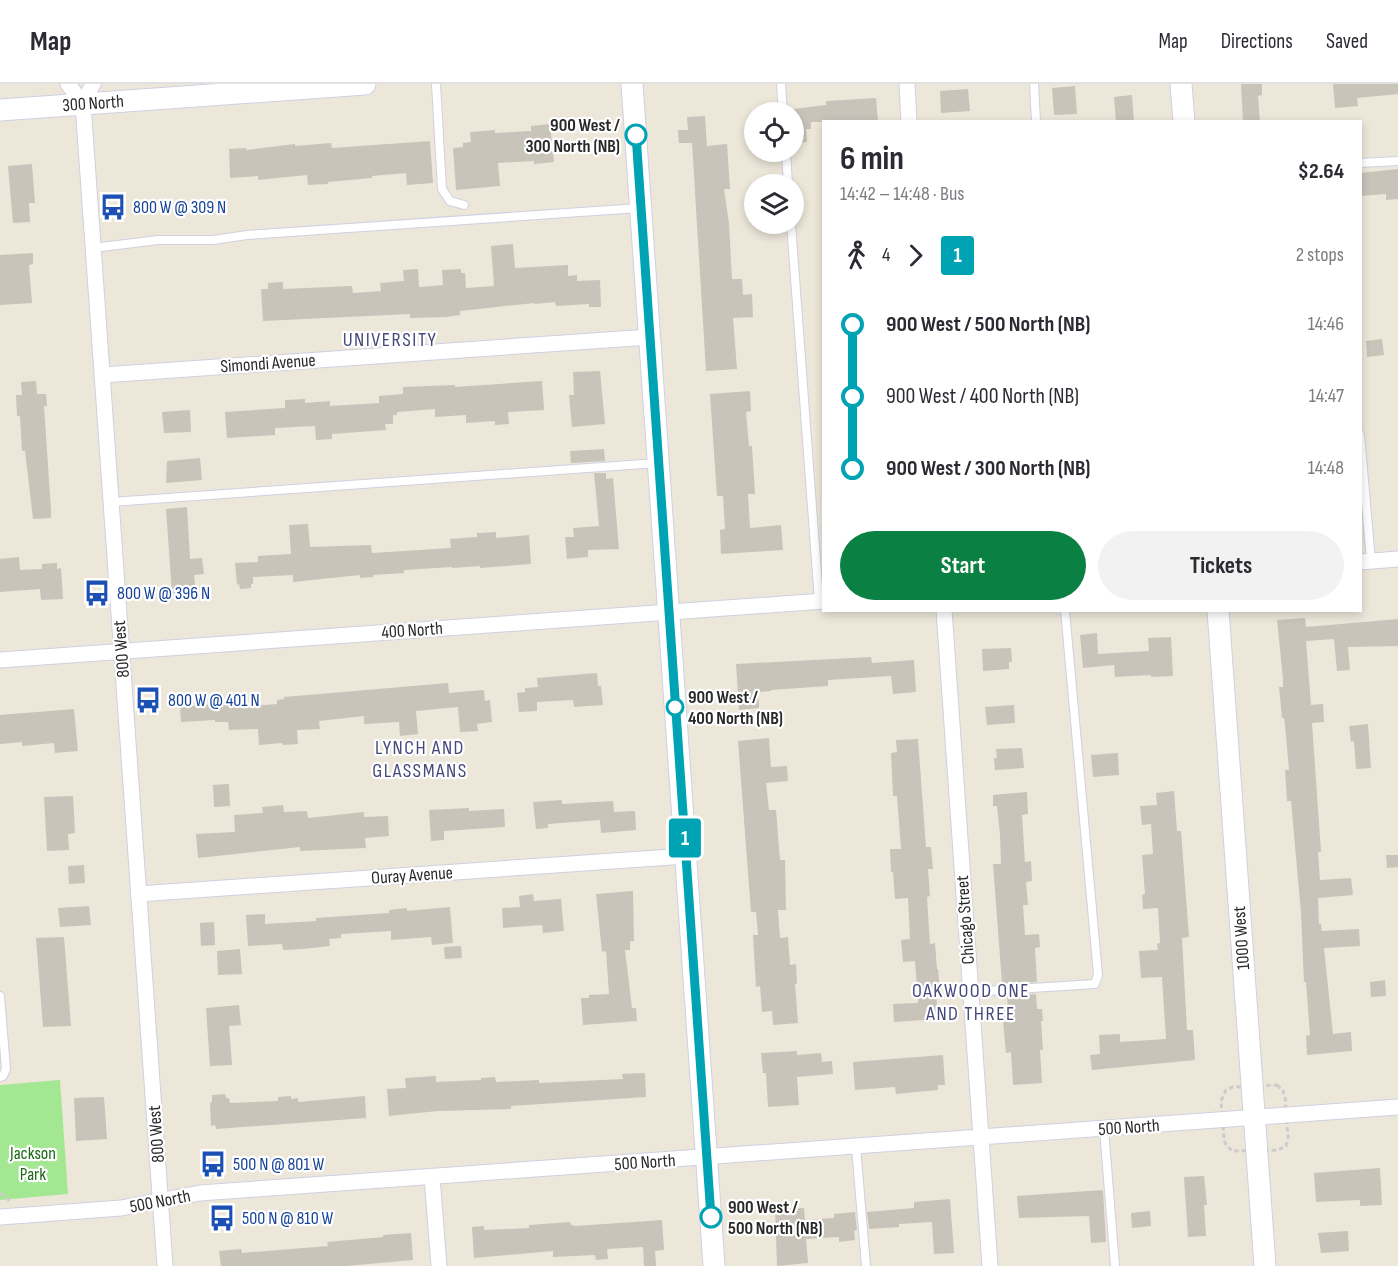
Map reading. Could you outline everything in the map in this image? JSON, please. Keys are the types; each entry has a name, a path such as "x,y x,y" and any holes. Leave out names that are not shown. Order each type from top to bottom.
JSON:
{"main road":[{"name":"300 North","path":"0,110 366,84"},
{"path":"632,84 714,1266"},
{"path":"1181,84 1184,120"},
{"name":"1000 West","path":"1218,612 1265,1266"}],"street":[{"path":"68,84 83,104 93,84"},
{"path":"907,84 909,120"},
{"name":"800 West","path":"83,104 165,1266"},
{"name":"Simondi Avenue","path":"102,375 650,337"},
{"path":"1366,562 1398,560"},
{"name":"400 North","path":"0,660 821,601"},
{"name":"Chicago Street","path":"944,612 990,1266"},
{"name":"Ouray Avenue","path":"138,894 686,856"},
{"name":"500 North","path":"0,1217 121,1208 200,1193 1398,1107"},
{"path":"432,1177 439,1266"}],"lane":[{"path":"436,84 442,189 450,201 464,205"},
{"path":"781,84 782,102"},
{"path":"1034,84 1036,120"},
{"path":"1362,163 1398,161"},
{"path":"93,248 158,240 213,240 247,235 641,208"},
{"path":"792,234 821,601"},
{"path":"111,502 658,463"},
{"path":"1362,477 1366,562"},
{"path":"970,992 1095,984 1098,975 1065,612"},
{"path":"0,996 6,1069 0,1077"},
{"path":"1104,1129 1115,1266"},
{"path":"856,1147 866,1266"}],"path":[{"path":"0,1193 10,1201"}],"green space":[{"name":"Jackson Park","path":"60,1080 68,1194 0,1200 0,1085"}],"building":[{"path":"1241,84 1262,84 1262,95 1258,96 1260,120 1243,120"},
{"path":"1333,84 1398,84 1398,94 1357,98 1358,106 1335,108"},
{"path":"1075,86 1077,114 1054,115 1052,88"},
{"path":"968,89 970,111 941,113 940,91"},
{"path":"1132,95 1134,120 1116,120 1114,97"},
{"path":"876,98 878,120 811,122 811,129 806,129 807,142 804,142 804,108 826,105 826,101"},
{"path":"705,116 707,146 727,144 730,189 724,189 729,223 732,279 742,279 743,295 752,294 753,317 733,318 737,369 706,371 692,143 679,143 678,130 688,130 687,117"},
{"path":"550,124 554,162 498,163 500,186 456,190 453,148 463,147 463,143 471,142 470,132 531,131 531,126"},
{"path":"430,141 433,183 407,185 406,173 308,185 307,175 258,180 258,176 230,178 229,149 246,148 246,150 295,144 295,146 331,143 332,148"},
{"path":"32,164 35,203 29,203 30,222 13,223 8,166"},
{"path":"1398,169 1398,199 1386,200 1386,194 1362,196 1362,173"},
{"path":"513,244 515,268 568,265 568,276 577,275 577,281 600,280 601,307 589,307 589,304 556,306 555,302 460,311 460,315 446,317 410,318 410,314 263,321 261,289 268,289 268,283 283,282 283,289 352,286 353,293 381,291 380,283 404,281 403,270 418,269 419,287 443,285 442,270 461,269 461,273 465,273 466,288 494,286 491,246"},
{"path":"33,253 33,264 29,265 32,303 0,305 0,255"},
{"path":"1382,339 1384,355 1367,357 1366,341"},
{"path":"600,371 605,424 572,427 569,395 574,395 573,372"},
{"path":"36,381 37,394 46,394 47,406 44,406 51,518 33,519 25,451 22,451 20,416 17,416 16,395 22,395 21,382"},
{"path":"542,381 544,410 508,412 509,424 495,425 495,421 466,423 466,415 435,417 435,409 397,412 397,415 393,415 393,424 385,424 386,430 332,434 332,439 316,440 315,426 275,428 275,435 227,438 225,412 285,408 285,400 305,399 305,403 330,401 330,406 379,403 379,396 403,394 403,387 455,385 455,387"},
{"path":"750,391 751,411 746,412 749,446 752,446 755,494 748,494 750,528 781,525 783,550 721,554 720,530 725,529 723,496 717,496 710,394"},
{"path":"190,410 191,432 164,433 162,412"},
{"path":"604,449 605,461 571,463 570,451"},
{"path":"200,458 202,480 166,483 167,461"},
{"path":"594,473 606,473 606,479 613,478 619,549 588,550 588,557 567,559 565,537 574,537 573,528 599,526"},
{"path":"187,507 190,559 202,558 204,574 194,575 196,592 172,594 166,509"},
{"path":"308,524 310,547 371,545 372,553 451,548 450,539 477,537 477,533 496,532 496,538 529,535 531,564 404,570 404,573 373,575 373,577 360,578 360,575 293,582 293,575 253,577 251,588 240,589 239,584 237,585 235,563 258,562 258,556 291,554 289,525"},
{"path":"19,557 20,570 42,569 42,564 57,563 57,569 61,568 63,599 41,600 40,589 0,592 0,559"},
{"path":"1305,618 1306,627 1398,619 1398,646 1348,647 1350,670 1337,671 1334,639 1306,641 1311,705 1323,704 1324,722 1312,723 1321,852 1318,852 1320,880 1351,878 1353,895 1318,898 1319,924 1321,924 1322,931 1359,929 1360,946 1324,948 1333,1034 1351,1032 1352,1051 1307,1055 1306,1036 1310,1035 1291,801 1287,801 1285,770 1289,770 1279,687 1283,687 1283,679 1277,620"},
{"path":"1097,633 1098,654 1149,651 1148,638 1171,637 1173,676 1115,677 1114,665 1083,668 1080,635"},
{"path":"1011,648 1012,662 1009,662 1009,669 983,671 982,649"},
{"path":"871,657 872,663 914,660 916,692 893,694 891,676 828,680 828,686 758,692 759,708 739,710 736,664"},
{"path":"597,673 603,705 574,707 573,700 537,702 537,711 519,712 517,693 525,692 525,688 538,687 537,678"},
{"path":"448,683 449,693 484,690 485,701 490,700 492,722 477,724 478,731 460,732 458,707 416,711 418,734 400,736 399,722 364,724 364,716 319,721 320,729 297,730 298,744 259,745 258,729 229,730 228,722 215,722 215,720 181,722 180,707 236,702 237,707 277,704 277,700 284,699 284,697"},
{"path":"1014,705 1015,723 987,725 985,707"},
{"path":"74,709 78,751 55,753 54,743 22,746 22,742 0,744 0,715"},
{"path":"1368,724 1371,768 1356,769 1354,741 1351,742 1349,726"},
{"path":"769,738 771,767 787,766 788,781 766,783 769,810 776,810 780,860 785,860 786,910 778,910 780,938 788,937 790,965 796,964 798,1023 773,1025 772,1011 762,1012 760,986 756,987 753,935 758,935 756,912 751,912 738,741"},
{"path":"918,739 926,847 931,847 933,869 928,869 930,896 927,897 930,944 935,943 940,990 936,990 938,1019 894,1022 893,1004 918,1003 915,961 903,962 901,940 910,939 908,898 895,899 893,872 891,872 890,849 901,849 897,796 893,796 891,753 897,752 896,740"},
{"path":"1022,748 1024,768 995,770 996,749"},
{"path":"1118,753 1119,775 1093,777 1091,755"},
{"path":"229,784 230,806 214,807 213,785"},
{"path":"1174,791 1177,831 1181,831 1189,937 1182,938 1187,1030 1193,1030 1195,1060 1092,1070 1090,1055 1100,1054 1099,1035 1120,1034 1120,1042 1166,1039 1162,977 1141,978 1139,951 1158,950 1157,944 1160,943 1158,908 1143,909 1142,895 1145,894 1142,855 1153,854 1151,824 1142,825 1140,806 1157,805 1156,793"},
{"path":"1027,792 1028,814 1022,815 1025,862 1031,861 1032,881 1026,882 1028,905 1023,905 1025,935 1039,934 1040,947 1035,948 1037,982 1002,984 993,864 1001,864 1000,835 997,806 993,806 993,795"},
{"path":"73,796 75,833 68,834 69,850 47,851 44,797"},
{"path":"562,800 562,804 613,801 614,812 635,811 636,830 601,833 600,820 548,824 548,828 536,829 533,802"},
{"path":"283,805 284,812 307,811 308,818 364,812 364,817 388,816 389,836 365,838 366,848 300,851 300,847 198,858 196,834 235,832 234,815 263,813 262,807"},
{"path":"469,808 469,811 504,809 505,827 444,831 444,840 431,841 429,810"},
{"path":"1386,855 1398,855 1398,867 1387,868"},
{"path":"84,865 85,883 69,884 68,866"},
{"path":"633,891 634,941 630,941 630,950 625,950 632,1008 636,1008 637,1021 583,1025 581,998 589,998 589,995 609,994 606,951 602,952 596,894"},
{"path":"533,894 534,901 561,899 564,931 543,933 542,925 503,928 502,908 520,907 519,896"},
{"path":"89,906 91,925 60,927 58,908"},
{"path":"450,907 453,943 432,945 431,937 391,940 391,931 341,934 341,938 329,939 330,946 303,949 283,950 282,944 248,946 246,915 265,914 265,924 389,913 389,910 407,908 407,911"},
{"path":"214,922 215,945 201,946 200,923"},
{"path":"64,937 71,1026 43,1027 36,938"},
{"path":"461,946 462,958 445,959 444,947"},
{"path":"240,949 242,974 218,975 217,951"},
{"path":"1385,980 1386,996 1371,997 1370,982"},
{"path":"1036,994 1037,1009 1042,1009 1043,1021 1041,1021 1043,1050 1040,1050 1042,1083 1013,1085 1011,1052 1006,1053 1002,1010 1008,1009 1007,996"},
{"path":"239,1005 241,1025 229,1026 232,1065 210,1066 206,1008"},
{"path":"797,1051 797,1055 821,1053 822,1062 832,1061 833,1074 797,1077 799,1105 768,1107 766,1073 763,1073 761,1053"},
{"path":"943,1055 945,1085 938,1085 938,1090 896,1094 895,1087 855,1090 853,1062"},
{"path":"645,1073 646,1097 511,1106 511,1109 438,1111 389,1116 387,1089 406,1088 405,1078 436,1076 436,1082 481,1080 481,1078 495,1077 496,1082 539,1080 539,1083 623,1079 622,1074"},
{"path":"225,1094 230,1103 278,1101 278,1097 291,1096 291,1099 298,1098 298,1102 365,1096 366,1118 216,1129 215,1125 211,1126 212,1095"},
{"path":"104,1097 107,1139 76,1141 74,1098"},
{"path":"1380,1168 1382,1205 1360,1206 1360,1200 1316,1202 1314,1173"},
{"path":"1204,1176 1207,1205 1204,1205 1206,1236 1188,1237 1184,1177"},
{"path":"1103,1190 1106,1242 1091,1243 1089,1216 1019,1218 1017,1196"},
{"path":"950,1199 954,1253 934,1254 932,1222 869,1229 867,1212 914,1208 914,1202"},
{"path":"789,1205 789,1209 804,1208 805,1220 834,1218 834,1214 855,1212 857,1230 854,1231 855,1240 839,1242 839,1237 806,1239 808,1263 777,1266 775,1207"},
{"path":"1150,1211 1151,1226 1132,1228 1131,1213"},
{"path":"662,1220 664,1250 655,1251 656,1266 644,1266 643,1247 607,1249 608,1259 596,1260 595,1255 553,1257 553,1251 474,1258 472,1227 484,1226 484,1230 529,1228 529,1225 570,1222 571,1225 576,1226"},
{"path":"1348,1231 1349,1251 1321,1253 1318,1233"},
{"path":"411,1233 413,1260 346,1266 221,1266 219,1251 241,1249 242,1253 328,1246 327,1242"}],"bus line":[{"name":"1","path":"636,135 711,1217"}],"place":[{"name":"900 West / 300 North (NB)","path":"636,135"},
{"name":"800 W @ 309 N","path":"113,207"},
{"name":"800 W @ 396 N","path":"97,593"},
{"name":"800 W @ 401 N","path":"148,700"},
{"name":"900 West / 400 North (NB)","path":"675,707"},
{"name":"500 N @ 801 W","path":"213,1164"},
{"name":"900 West / 500 North (NB)","path":"711,1217"},
{"name":"500 N @ 810 W","path":"222,1218"}],"district":[{"name":"UNIVERSITY","path":"390,339"},
{"name":"LYNCH AND GLASSMANS","path":"420,758"},
{"name":"OAKWOOD ONE AND THREE","path":"971,1002"}]}
